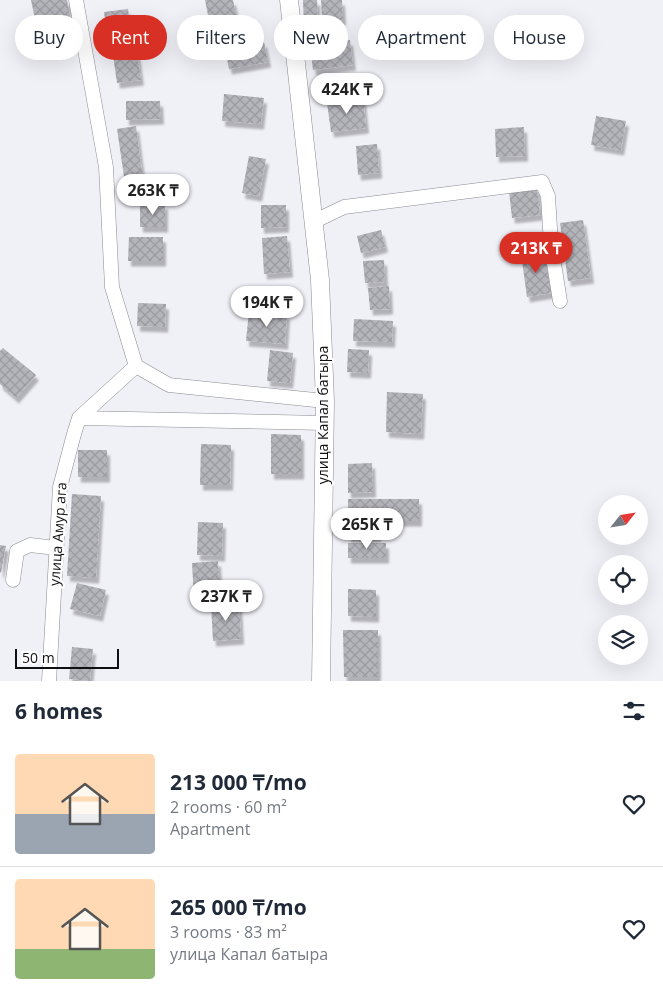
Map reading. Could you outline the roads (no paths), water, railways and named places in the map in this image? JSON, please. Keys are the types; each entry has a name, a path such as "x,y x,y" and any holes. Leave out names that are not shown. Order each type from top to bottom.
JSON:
{"main road":[{"name":"улица Капал батыра","path":"289,0 320,280 325,401 321,681"}],"street":[{"path":"76,0 106,167 112,287 136,366 169,385 325,401"},
{"path":"314,222 344,208 542,182 548,196 551,245 560,301"},
{"path":"79,418 136,366"},
{"path":"79,418 324,423"},
{"name":"улица Амур ага","path":"49,681 60,486 79,418"},
{"path":"13,580 17,551 30,546 56,548"}]}
